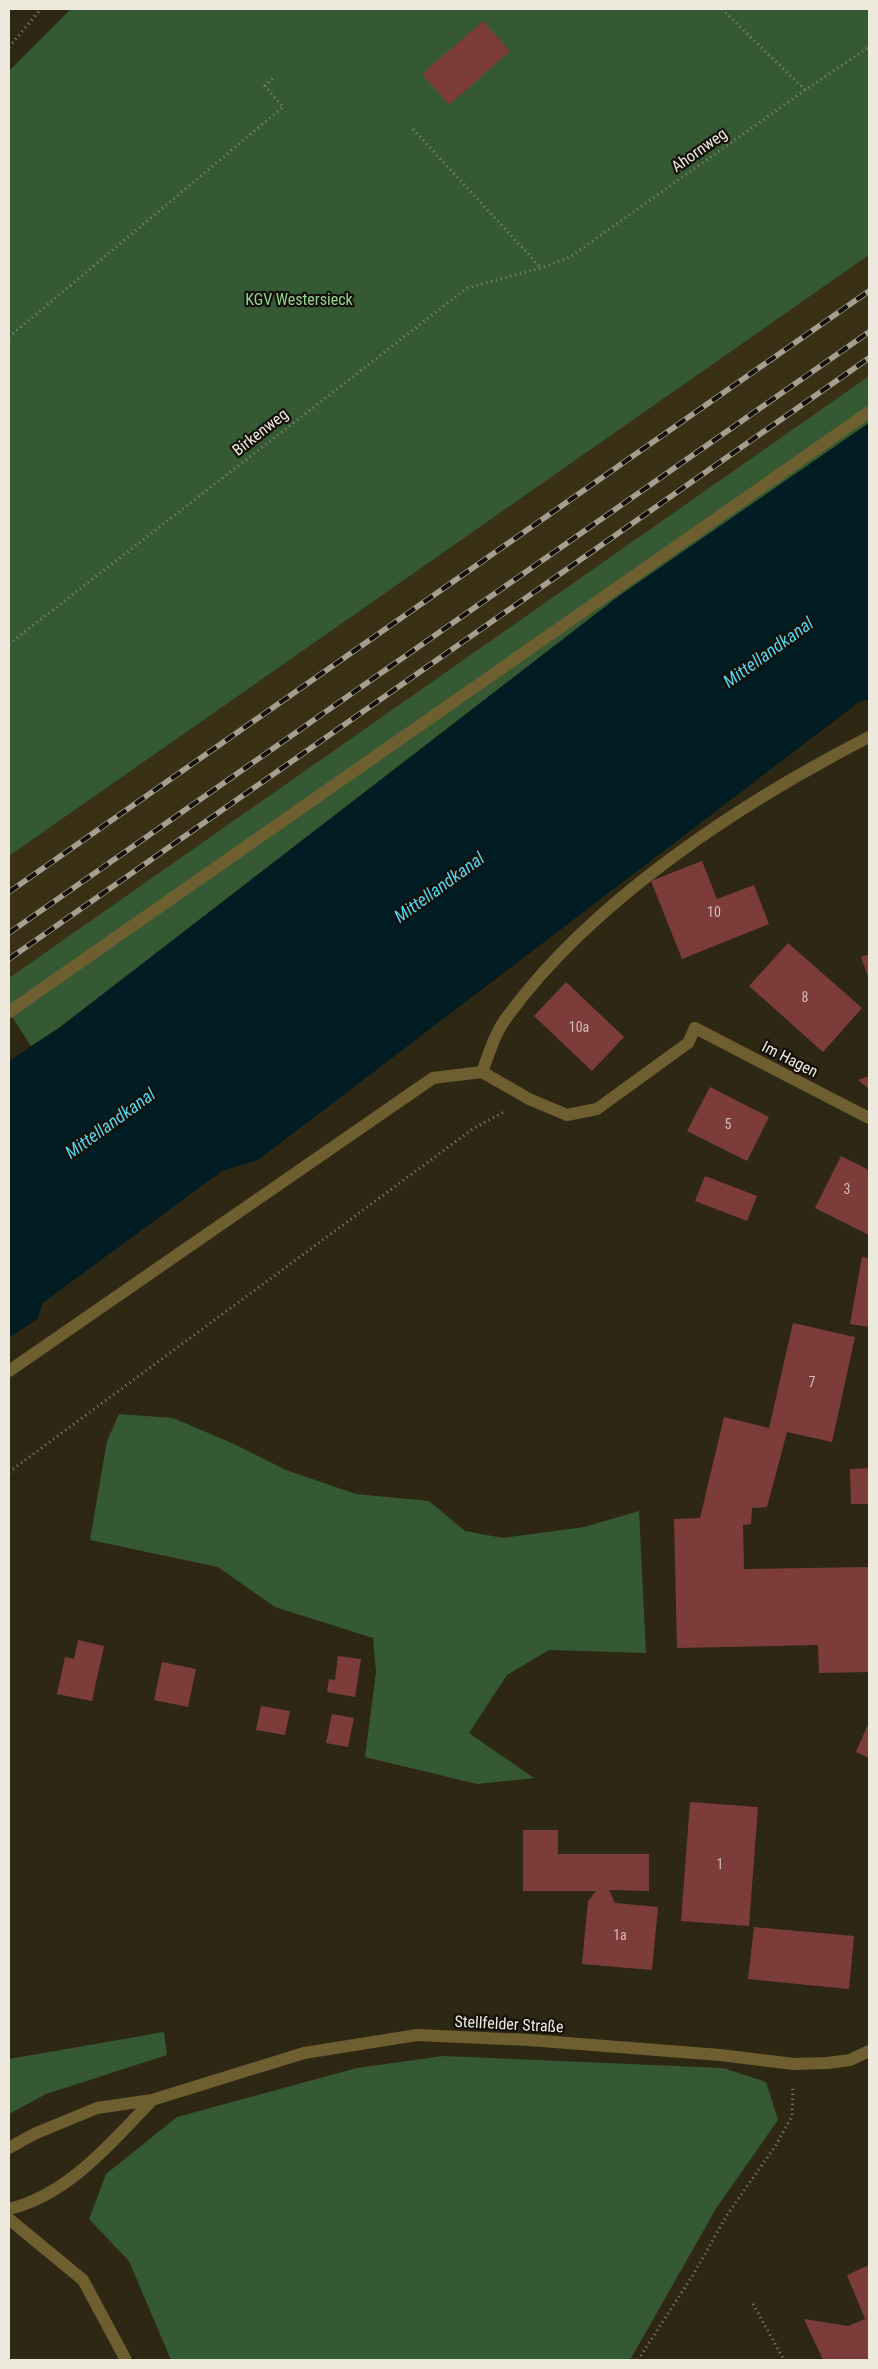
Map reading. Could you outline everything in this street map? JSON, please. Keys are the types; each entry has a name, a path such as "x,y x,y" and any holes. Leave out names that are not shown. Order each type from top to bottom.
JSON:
{"street":[{"path":"9,1012 869,412"},
{"path":"482,1072 505,1018 540,977 604,911 686,848 753,802 869,737"},
{"name":"Im Hagen","path":"529,1099 567,1115 597,1109 688,1043 695,1028 869,1118"},
{"path":"9,1370 433,1078 482,1072 529,1099"},
{"name":"Stellfelder Straße","path":"9,2148 34,2134 98,2108 152,2100 304,2053 417,2035 720,2055 794,2064 850,2060 869,2051"},
{"path":"9,2209 22,2206 61,2186 111,2143 152,2100"},
{"path":"9,2219 83,2280 126,2360"}],"path":[{"path":"9,47 41,9"},
{"path":"722,9 805,90"},
{"name":"Ahornweg","path":"541,268 570,257 805,90 869,47"},
{"path":"9,337 283,106 265,86 273,78"},
{"path":"413,129 541,268"},
{"name":"Birkenweg","path":"9,644 467,288 541,268"},
{"path":"9,1472 474,1128 529,1099"},
{"path":"638,2360 693,2275 728,2215 776,2145 792,2116 794,2064"},
{"path":"753,2304 784,2360"}],"shaded area":[{"path":"869,255 869,376 9,978 9,856"}],"green space":[{"name":"KGV Westersieck","path":"71,9 869,9 869,255 9,856 9,71"},
{"path":"869,376 869,423 619,596 59,1028 31,1046 9,1012 9,978"},
{"path":"119,1414 173,1418 234,1444 286,1470 356,1494 429,1501 465,1531 503,1538 584,1527 639,1511 646,1653 549,1650 507,1675 469,1733 534,1778 477,1784 365,1757 376,1672 373,1638 275,1607 218,1567 90,1540 107,1441"},
{"path":"164,2032 167,2055 46,2094 9,2114 9,2059"},
{"path":"443,2056 723,2068 766,2082 778,2120 717,2207 630,2360 171,2360 129,2261 89,2219 106,2174 177,2117 357,2068"}],"water":[{"name":"Mittellandkanal","path":"869,423 869,699 859,702 258,1160 222,1171 48,1299 42,1304 38,1318 9,1338 9,1061 59,1028 619,596"}],"building":[{"path":"483,21 510,51 449,105 422,74"},
{"path":"702,861 717,899 754,885 769,924 682,959 651,881"},
{"path":"788,943 862,1008 823,1052 749,986"},
{"path":"869,954 869,979 861,957"},
{"path":"566,982 624,1037 592,1071 534,1016"},
{"path":"869,1076 869,1089 858,1080"},
{"path":"710,1087 769,1117 747,1161 687,1131"},
{"path":"841,1156 869,1170 869,1235 815,1208"},
{"path":"705,1176 757,1196 747,1221 695,1201"},
{"path":"862,1257 869,1258 869,1327 850,1324"},
{"path":"793,1323 855,1337 832,1442 787,1432 767,1507 752,1508 751,1524 743,1525 744,1569 869,1567 869,1672 819,1673 818,1645 677,1648 674,1519 700,1518 724,1417 769,1428"},
{"path":"869,1468 869,1504 851,1504 850,1469"},
{"path":"78,1640 104,1646 92,1701 57,1694 65,1657 74,1659"},
{"path":"338,1656 361,1659 355,1697 327,1692 329,1679 335,1680"},
{"path":"162,1662 196,1669 188,1707 154,1700"},
{"path":"261,1706 290,1711 285,1735 256,1730"},
{"path":"332,1714 354,1718 348,1747 326,1743"},
{"path":"869,1722 869,1758 856,1752"},
{"path":"690,1802 758,1807 749,1926 681,1921"},
{"path":"523,1830 558,1830 558,1854 649,1854 649,1891 609,1890 615,1903 658,1907 652,1970 582,1964 588,1901 596,1891 523,1891"},
{"path":"754,1927 854,1936 849,1989 748,1979"},
{"path":"869,2265 869,2360 823,2360 804,2319 848,2326 865,2319 847,2275"}],"railway":[{"path":"9,892 869,291"},
{"path":"9,933 869,332"},
{"path":"9,959 869,358"}]}
